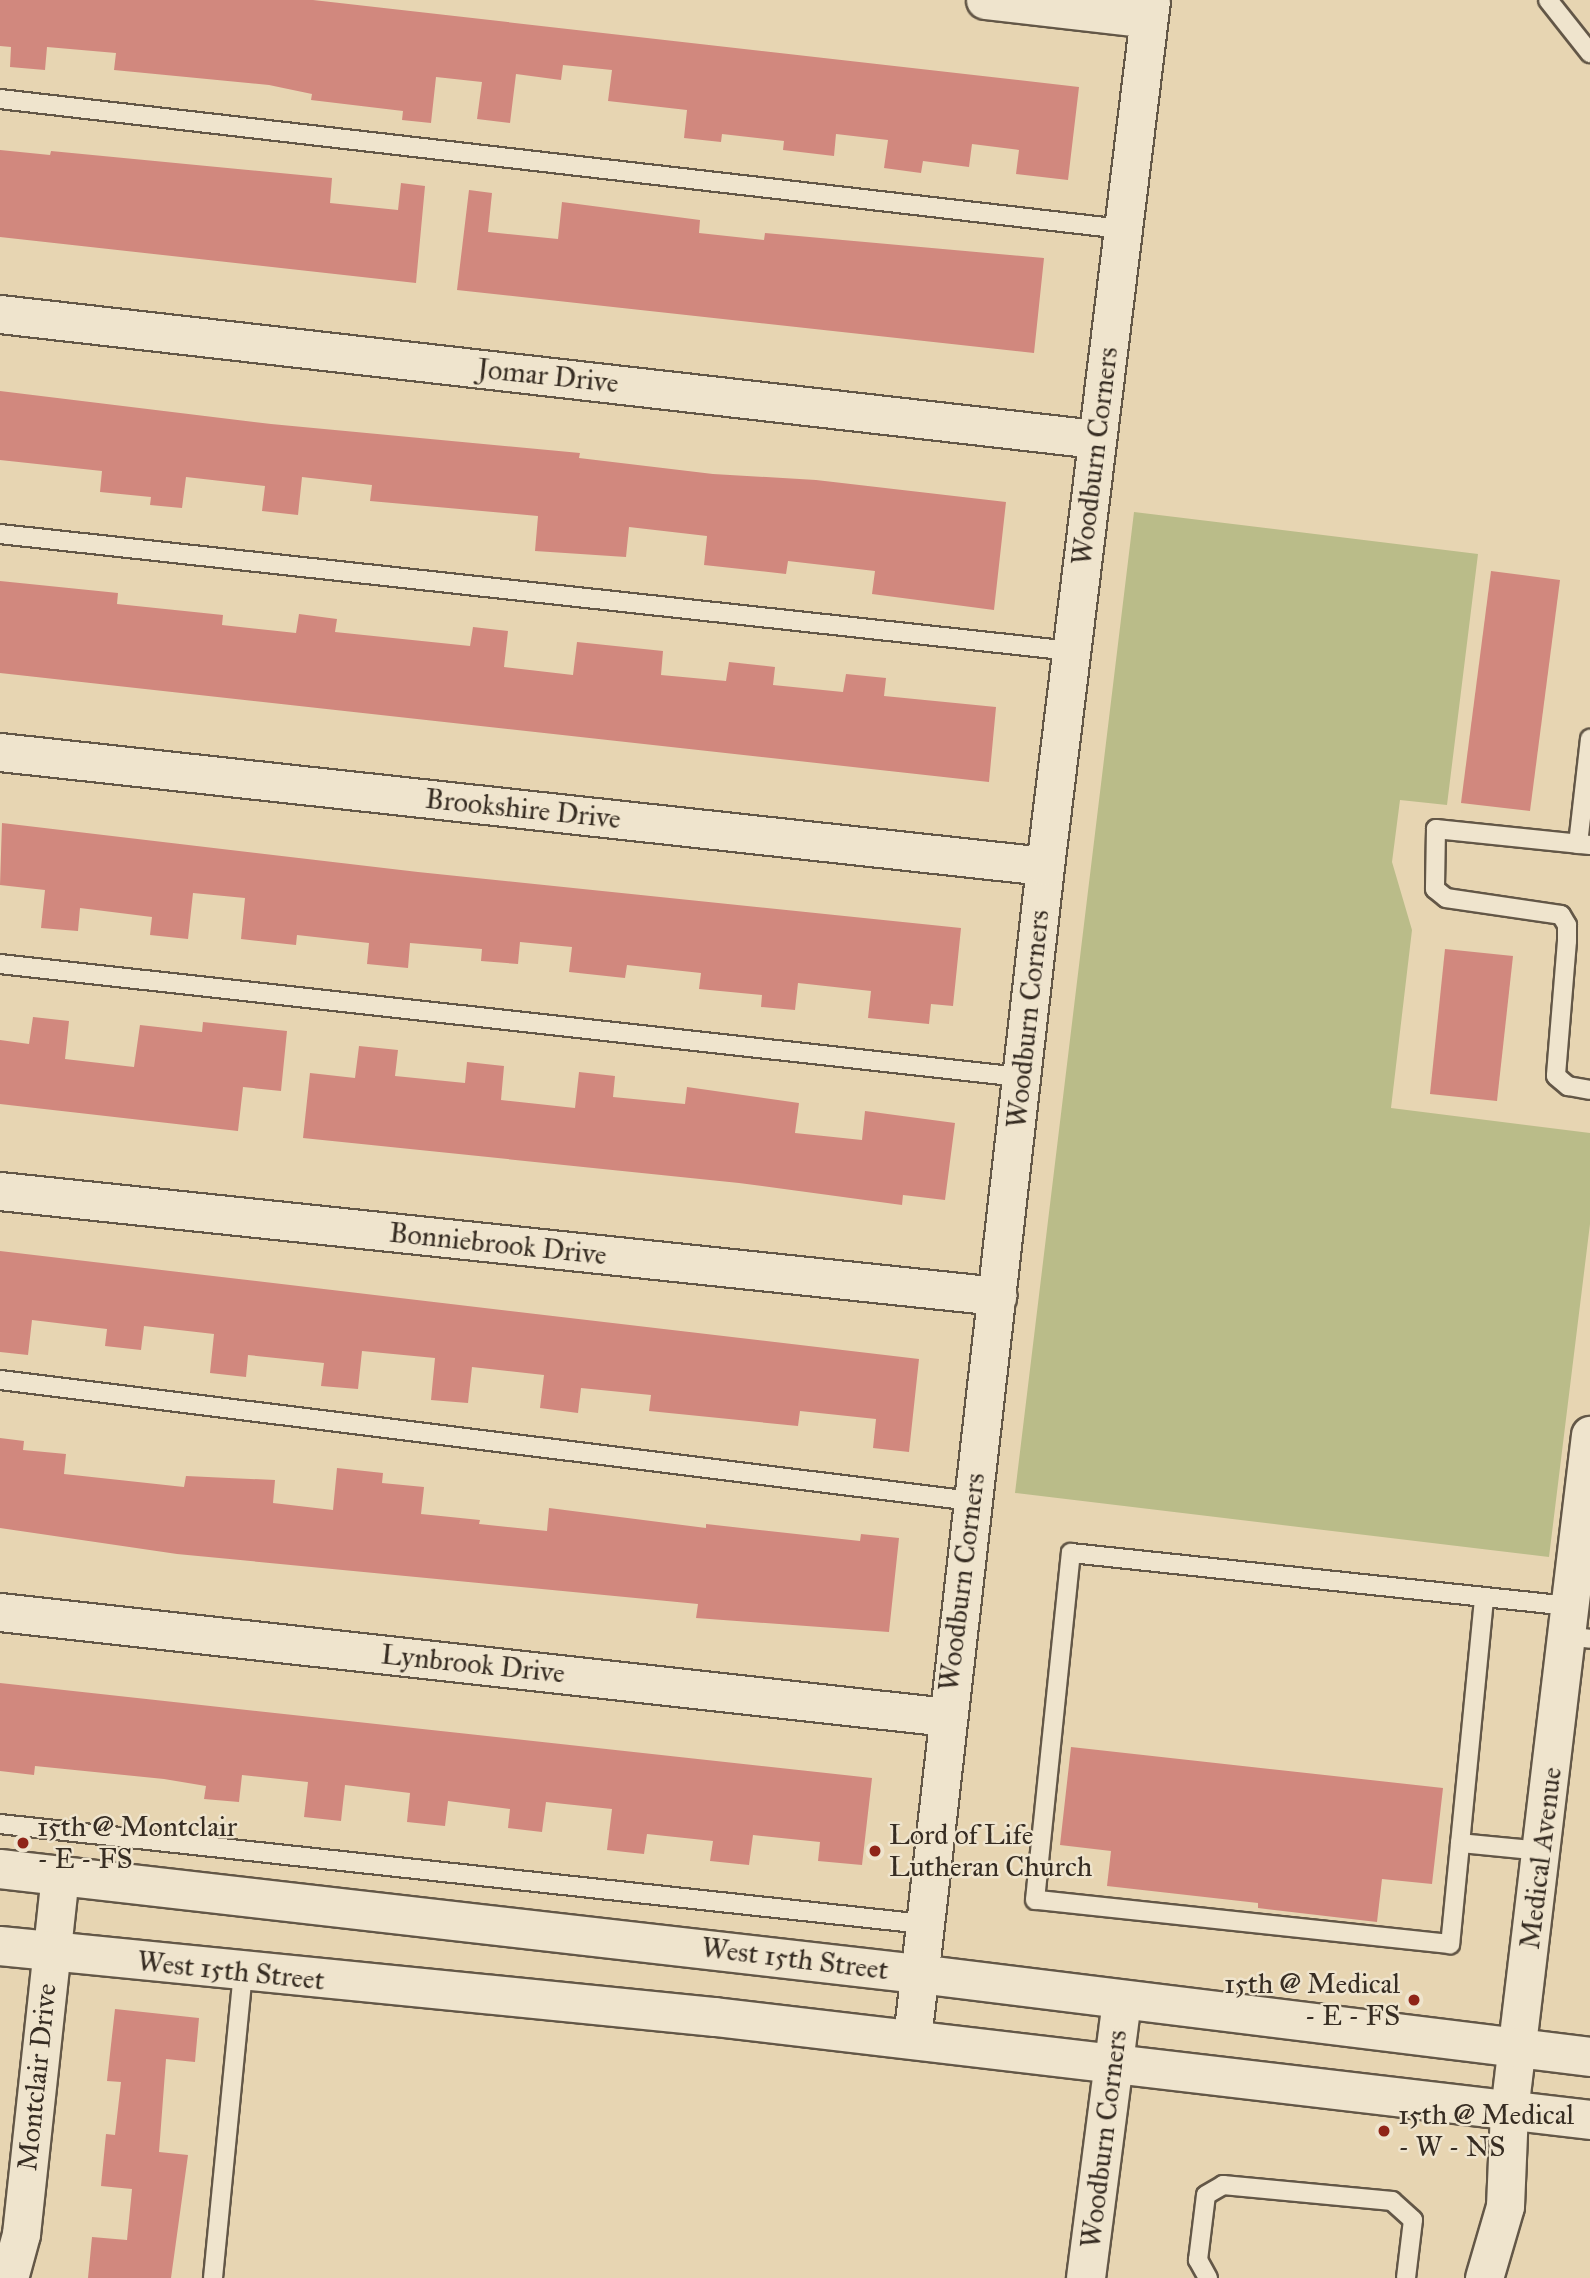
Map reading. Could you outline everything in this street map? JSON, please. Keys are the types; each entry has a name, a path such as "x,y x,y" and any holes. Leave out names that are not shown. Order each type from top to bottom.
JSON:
{"main road":[{"name":"West 15th Street","path":"0,1869 919,1974 1590,2057"},
{"name":"West 15th Street","path":"0,1946 243,1973 912,2039 1590,2120"},
{"name":"Woodburn Corners","path":"1086,2278 1111,2064 1122,2000"}],"street":[{"path":"985,0 1149,9"},
{"name":"Woodburn Corners","path":"912,2039 946,1717 1045,866 1149,9"},
{"name":"Jomar Drive","path":"0,314 1097,439"},
{"name":"Brookshire Drive","path":"0,752 1045,866"},
{"name":"Bonniebrook Drive","path":"0,1191 997,1296"},
{"name":"Medical Avenue","path":"1484,2278 1505,2206 1509,2111 1541,1850 1575,1627 1590,1435"},
{"name":"Lynbrook Drive","path":"0,1612 946,1717"},
{"name":"Montclair Drive","path":"9,2278 21,2234 60,1875"}],"lane":[{"path":"1548,0 1590,53"},
{"path":"0,99 1122,229"},
{"path":"0,534 1071,651"},
{"path":"1590,739 1584,844 1436,829 1435,889 1446,898 1561,915 1567,925 1567,941 1556,1076 1568,1086 1590,1090"},
{"path":"0,964 1021,1077"},
{"path":"0,1380 972,1501"},
{"path":"1484,1598 1450,1944 1035,1900 1071,1553 1484,1598 1575,1627"},
{"path":"0,1824 924,1924"},
{"path":"1460,1843 1541,1850"},
{"path":"213,2278 243,1973"},
{"path":"1208,2278 1198,2260 1206,2195 1223,2185 1392,2201 1413,2220 1405,2278"}],"green space":[{"path":"1134,512 1478,554 1447,805 1400,800 1392,862 1412,930 1391,1108 1590,1133 1590,1224 1549,1557 1015,1493"}],"building":[{"path":"0,0 313,0 1079,87 1068,180 1016,174 1019,150 972,144 969,167 923,161 921,173 884,168 888,140 836,134 834,156 783,150 784,141 722,134 721,142 684,138 687,110 608,101 612,70 563,65 561,80 516,74 510,123 477,119 482,82 436,77 431,123 402,120 403,111 311,100 312,94 269,85 114,70 116,53 47,47 45,70 10,67 11,47 0,46"},
{"path":"0,150 50,155 51,151 332,178 330,203 398,210 401,183 425,186 416,283 0,237"},
{"path":"469,190 492,193 488,232 558,239 562,202 700,220 699,233 764,240 765,233 1044,258 1034,353 457,290"},
{"path":"0,391 271,424 580,453 579,458 713,474 816,480 1006,502 994,610 872,594 875,571 788,561 786,574 704,565 707,536 629,527 626,557 535,551 538,516 370,501 372,485 302,477 298,515 262,511 265,486 186,477 182,508 150,505 151,497 100,492 102,471 0,460"},
{"path":"1491,571 1560,580 1530,811 1461,803"},
{"path":"0,581 118,593 117,604 223,615 222,625 296,633 299,614 337,619 335,632 470,646 473,627 508,631 504,667 573,675 577,642 663,651 661,675 726,681 729,662 775,667 773,685 843,692 846,674 886,678 884,696 996,707 989,782 0,673"},
{"path":"2,823 418,872 961,928 953,1006 931,1004 929,1024 868,1018 871,991 798,983 795,1010 761,1007 762,995 699,989 701,973 627,965 625,978 569,972 572,947 520,942 518,964 481,961 482,949 410,943 408,968 367,964 369,943 297,935 296,945 241,939 245,898 193,893 188,939 150,935 152,917 80,908 78,931 41,928 45,890 0,885"},
{"path":"1445,949 1513,956 1497,1101 1430,1094"},
{"path":"33,1017 69,1021 65,1059 134,1067 140,1025 202,1032 203,1022 287,1031 281,1091 243,1087 238,1131 0,1104 0,1040 29,1044"},
{"path":"359,1046 398,1050 395,1076 465,1083 467,1062 504,1066 501,1100 575,1108 579,1072 615,1076 613,1097 685,1104 687,1087 799,1103 795,1133 862,1140 865,1111 955,1123 945,1200 903,1195 902,1205 739,1183 303,1138 310,1073 355,1078"},
{"path":"0,1251 919,1359 909,1452 873,1448 876,1419 800,1411 798,1426 649,1411 651,1395 581,1388 578,1413 540,1408 544,1375 472,1367 468,1403 431,1400 435,1358 362,1351 358,1389 321,1386 324,1363 248,1355 246,1377 210,1373 214,1334 144,1326 141,1350 105,1346 107,1329 32,1320 28,1355 0,1352"},
{"path":"0,1438 24,1441 23,1450 66,1454 64,1474 184,1487 186,1476 275,1480 273,1503 333,1510 337,1468 383,1473 382,1483 424,1487 421,1514 480,1520 479,1524 547,1531 549,1508 706,1528 706,1524 860,1541 861,1534 899,1538 889,1632 696,1618 698,1604 177,1554 0,1528"},
{"path":"0,1683 872,1778 862,1865 818,1861 820,1842 753,1835 749,1865 710,1861 713,1841 647,1834 644,1854 607,1850 612,1809 546,1802 542,1832 508,1828 510,1809 448,1801 445,1826 407,1822 410,1793 345,1785 341,1821 304,1817 308,1782 242,1775 239,1802 204,1799 206,1786 164,1779 35,1766 34,1775 0,1771"},
{"path":"1071,1747 1443,1788 1432,1884 1382,1879 1377,1922 1258,1908 1258,1903 1107,1886 1111,1851 1060,1845"},
{"path":"115,2009 199,2018 195,2062 166,2059 159,2152 188,2155 171,2278 88,2278 92,2237 127,2240 132,2189 101,2186 106,2134 115,2135 121,2082 107,2081"}],"place":[{"name":"15th @ Montclair - E - FS","path":"23,1843"},
{"name":"Lord of Life Lutheran Church","path":"875,1851"},
{"name":"15th @ Medical - E - FS","path":"1414,2000"},
{"name":"15th @ Medical - W - NS","path":"1384,2131"}]}
